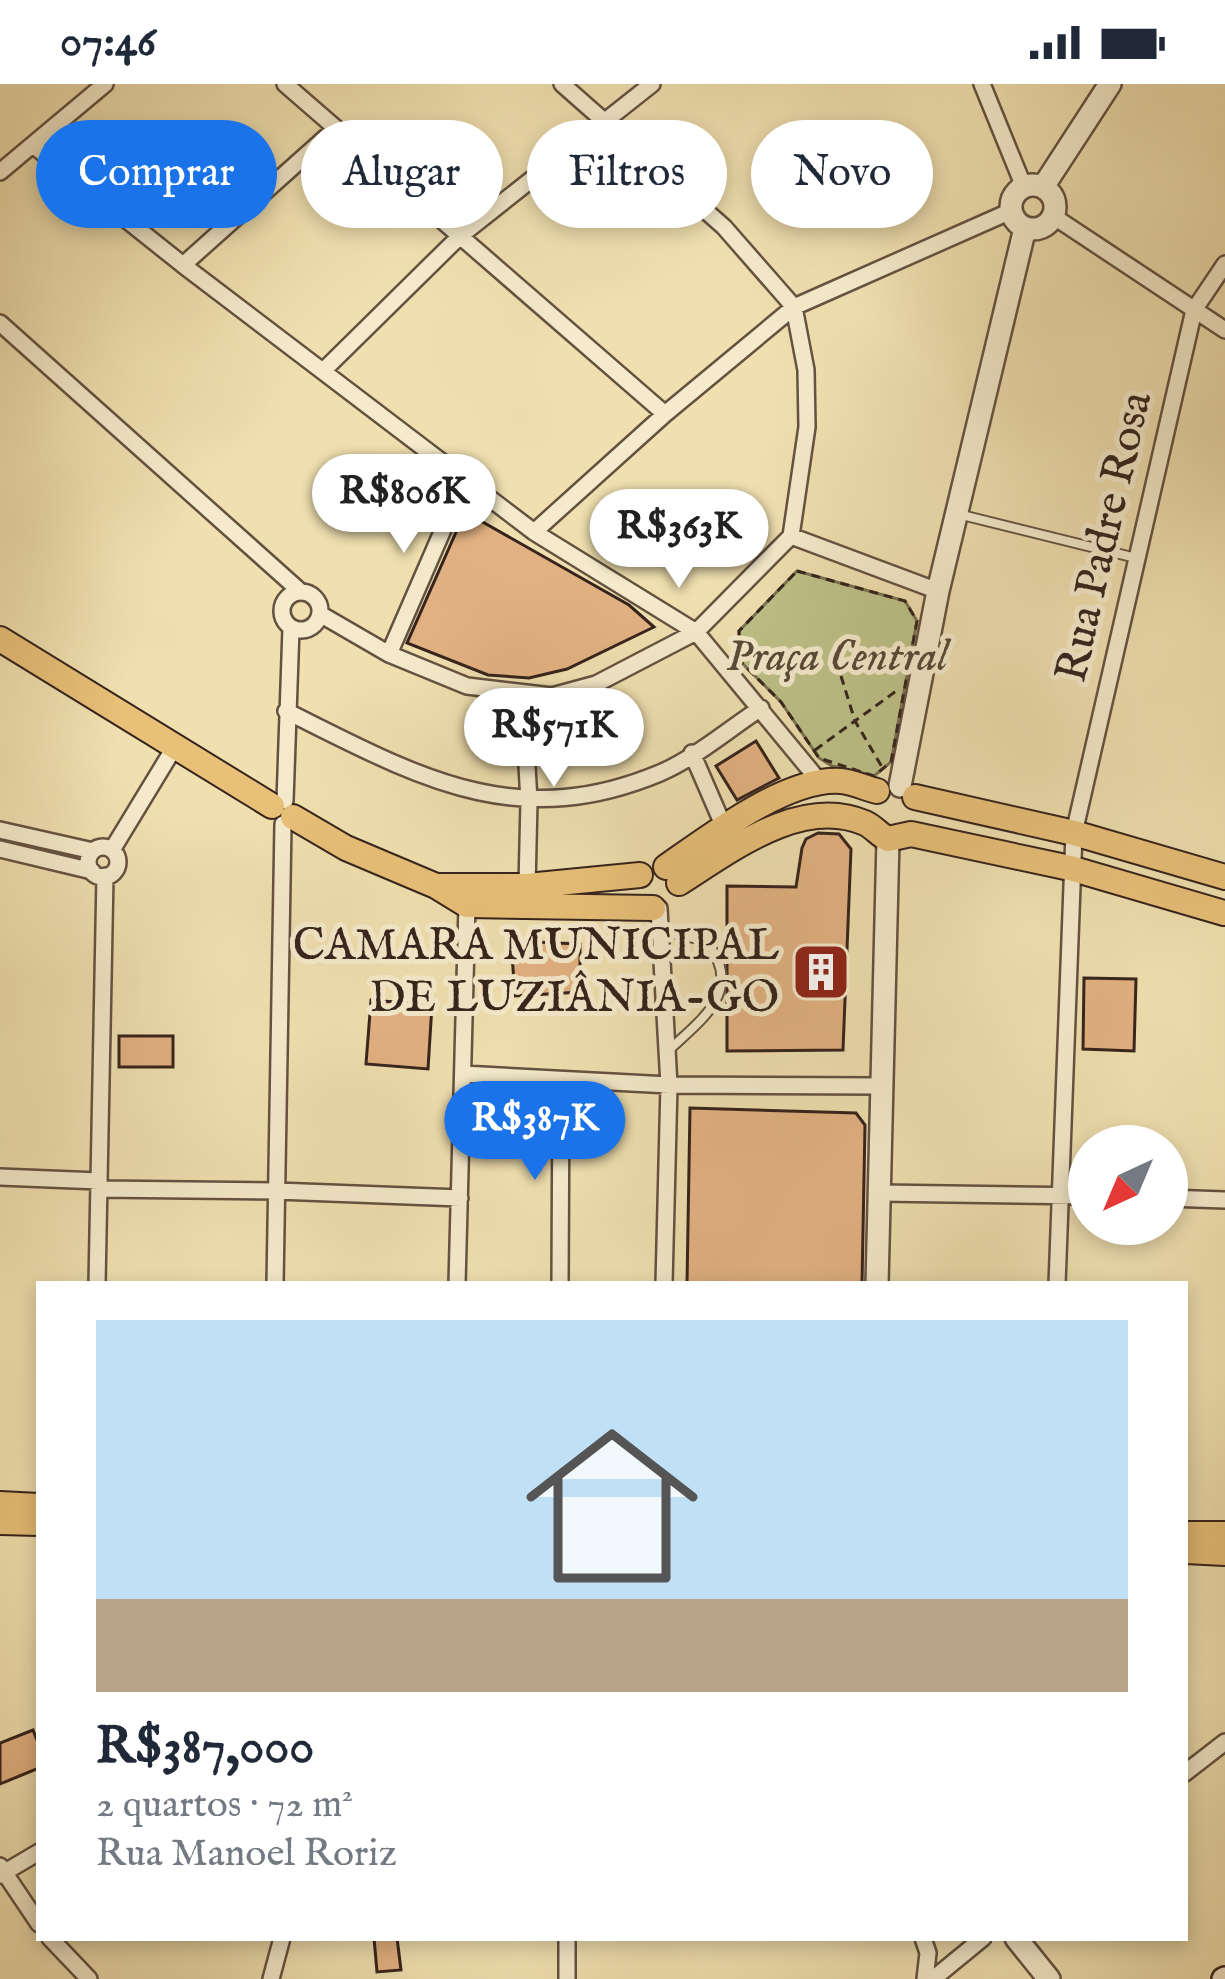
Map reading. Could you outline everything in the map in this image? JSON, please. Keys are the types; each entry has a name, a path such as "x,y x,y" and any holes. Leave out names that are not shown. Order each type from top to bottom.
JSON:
{"main road":[{"path":"0,639 346,848 436,886 466,905 657,915 673,903 673,875 724,827 791,791 843,781 894,785 1074,833 1225,881 1219,901 1224,913"},
{"path":"890,832 919,824 921,812 894,785"},
{"path":"890,832 869,800 894,785"},
{"path":"436,886 527,886 640,875 649,867 673,875 798,819 824,816 1070,868 1224,913"},
{"path":"640,875 638,895 657,915"},
{"path":"0,1504 36,1506"},
{"path":"0,1522 36,1523"},
{"path":"1188,1534 1225,1534"},
{"path":"1188,1551 1225,1552"}],"street":[{"path":"0,172 105,84"},
{"path":"285,84 323,120"},
{"path":"562,84 604,120"},
{"path":"610,120 652,84"},
{"path":"534,532 664,414 794,307 1018,219 1040,229 1053,216 1054,199 1034,187 982,84"},
{"path":"894,785 1018,219 1016,194 1034,187 1110,84"},
{"path":"34,146 534,532 696,632 820,782"},
{"path":"183,265 301,160"},
{"path":"325,369 460,236 527,184"},
{"path":"1053,216 1225,330"},
{"path":"450,228 664,414"},
{"path":"0,323 317,602 320,614 389,654 466,686 552,696 596,684 696,632 791,536 807,427 806,370 794,307 725,228"},
{"name":"Rua Padre Rosa","path":"1070,868 1074,833 1194,310 1225,264"},
{"path":"389,654 465,479"},
{"path":"791,536 938,591"},
{"path":"275,1281 291,628 283,619 282,606 289,596 301,592"},
{"path":"291,628 309,628 320,614"},
{"path":"523,696 529,801 527,886"},
{"path":"286,711 463,791 529,801 574,797 663,772 761,708"},
{"path":"112,850 174,748"},
{"path":"692,753 724,827"},
{"path":"0,830 93,851 112,850 118,858 117,868 98,874 0,849"},
{"path":"877,1281 890,832"},
{"path":"93,851 89,859 98,874 97,1281"},
{"path":"1057,1281 1070,868"},
{"path":"457,1281 466,905"},
{"path":"657,915 669,1085 664,1281"},
{"path":"463,1074 561,1082 880,1086"},
{"path":"560,1281 561,1082"},
{"path":"0,1177 460,1198"},
{"path":"880,1193 1068,1195"},
{"path":"1188,1199 1225,1200"},
{"path":"1188,1771 1225,1742"},
{"path":"36,1854 1,1871 36,1920"},
{"path":"53,1941 89,1979"},
{"path":"271,1979 281,1941"},
{"path":"567,1941 567,1979"},
{"path":"924,1941 929,1979"},
{"path":"929,1979 979,1941"},
{"path":"1018,1941 1049,1979"}],"lane":[{"path":"957,514 1138,558"},
{"path":"657,915 706,941 722,968 717,999 667,1052"}],"path":[{"path":"797,571 904,602 913,609 917,620 891,762 894,785 818,758 781,702 740,661 740,631 797,571"},
{"path":"841,676 855,721 894,785"},
{"path":"814,752 905,684"}],"green space":[{"name":"Praça Central","path":"797,571 905,601 917,621 891,762 874,776 819,758 781,702 740,661 739,631"}],"building":[{"path":"465,512 629,605 654,627 567,669 529,678 488,675 407,643"},
{"path":"756,741 779,778 737,800 716,766"},
{"path":"818,833 839,834 851,849 843,1050 727,1051 727,886 796,887 802,848 806,839"},
{"path":"511,941 580,944 580,992 515,996"},
{"path":"1084,978 1136,979 1134,1051 1083,1049"},
{"path":"371,1000 432,1005 428,1069 366,1064"},
{"path":"119,1036 173,1036 173,1067 119,1067"},
{"path":"690,1108 856,1113 865,1125 862,1281 687,1281"},
{"path":"33,1730 36,1769 0,1784 0,1743"},
{"path":"374,1941 397,1941 401,1970 377,1972"}],"place":[{"name":"CAMARA MUNICIPAL DE LUZIÂNIA-GO","path":"821,972"}]}
